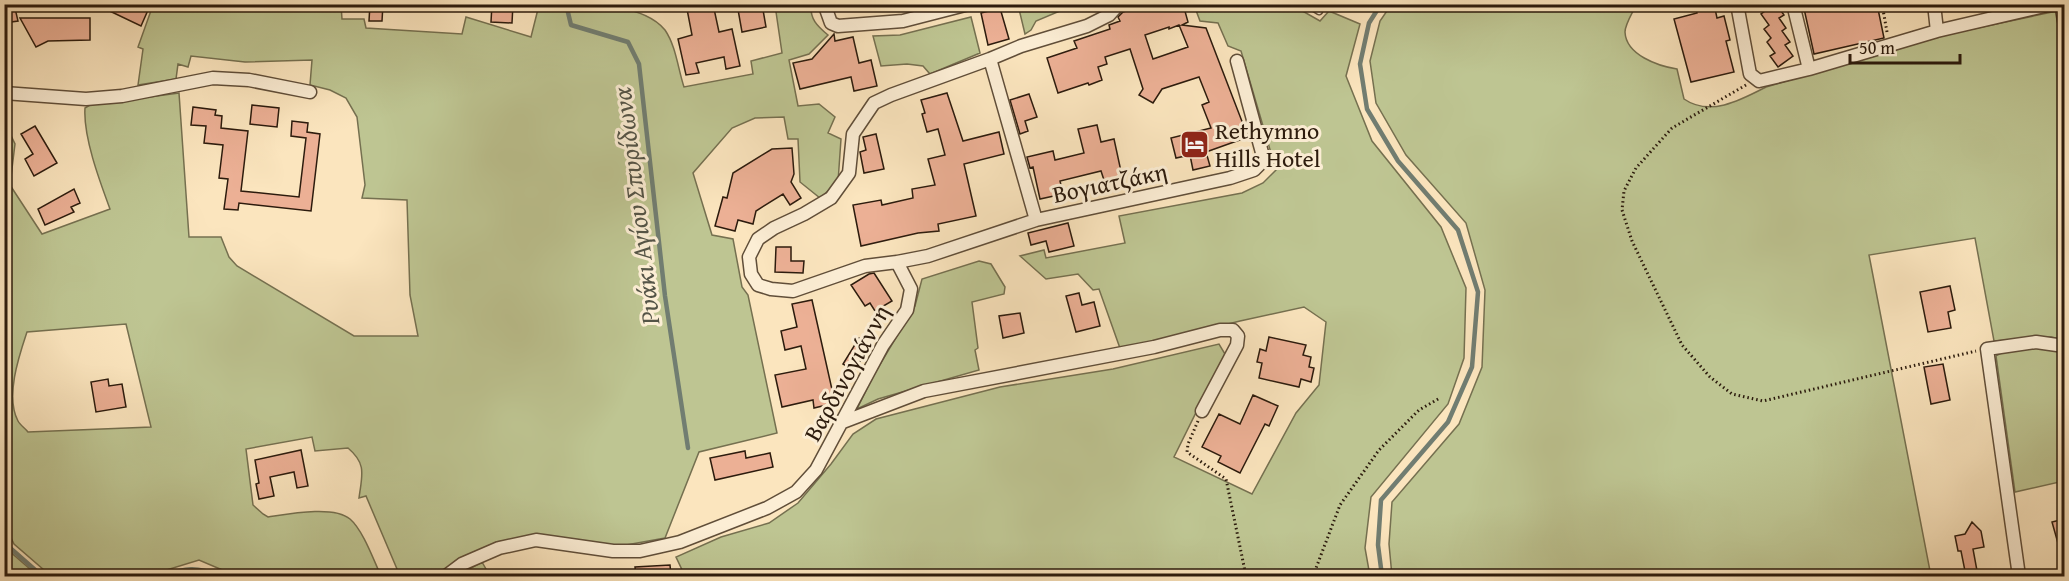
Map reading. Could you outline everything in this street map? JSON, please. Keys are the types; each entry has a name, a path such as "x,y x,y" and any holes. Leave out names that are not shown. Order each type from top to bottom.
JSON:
{"street":[{"path":"827,4 826,9 831,22 838,26 903,21 969,4"},
{"name":"Βαρδινογιάννη","path":"446,576 462,564 499,548 536,540 613,551 640,550 680,542 767,508 796,492 816,470 883,345 907,310 911,289 897,262 865,266 793,291 771,289 759,285 751,274 749,257 758,239 831,198 849,173 853,134 874,104 925,81 1021,46 1087,26 1109,15 1119,4"},
{"path":"1737,4 1753,77 1766,81 1937,31 2053,4"},
{"path":"1793,4 1809,69"},
{"path":"1934,4 1937,31"},
{"path":"2061,4 2064,21"},
{"path":"990,59 1036,220"},
{"name":"Βογιατζάκη","path":"897,262 928,256 1036,220 1198,186 1254,170 1264,160 1262,147 1237,61"},
{"path":"4,93 86,99 122,96 213,78 249,80 310,92"},
{"path":"843,422 924,391 1154,347 1220,330 1233,330 1238,336 1237,345 1202,411"},
{"path":"2019,576 1987,349 2036,342 2064,346"}],"lane":[{"path":"1308,4 1319,11"}],"path":[{"path":"1890,45 1882,6 1899,4"},
{"path":"1753,77 1672,128 1636,168 1624,191 1623,210 1632,241 1682,345 1710,376 1732,394 1763,401 1987,349"},
{"path":"1313,576 1340,505 1379,450 1419,410 1440,398"},
{"path":"1202,411 1188,444 1188,452 1226,479 1246,576"}],"green space":[{"path":"1018,4 1074,5 1036,21 1031,30 1025,34"},
{"path":"153,5 341,5 342,19 364,19 366,28 462,34 466,17 531,37 539,5 607,6 640,13 654,20 665,30 674,50 684,87 753,74 751,61 782,53 775,5 811,5 815,22 828,35 809,54 789,60 798,106 819,104 835,117 828,133 841,139 838,182 820,198 800,182 798,139 788,139 784,117 755,118 732,128 693,173 712,235 733,239 742,287 748,295 777,433 699,452 665,538 615,547 537,535 497,542 458,559 438,576 400,576 366,496 359,498 361,465 348,448 315,451 312,437 246,449 253,505 268,517 322,511 343,515 350,519 359,530 381,576 232,576 199,560 147,576 51,576 14,544 5,525 4,359 9,333 4,318 4,121 15,144 10,185 42,234 110,209 89,146 85,108 90,105 179,93 189,237 221,237 229,257 237,266 354,336 418,336 410,295 407,200 362,198 365,185 357,117 346,98 330,90 310,85 312,60 245,62 191,56 188,67 178,64 176,79 138,85 143,49 138,47","holes":["126,324 151,427 28,432 18,421 13,400 15,376 27,332"]},
{"path":"1194,5 1292,5 1320,21 1329,11 1360,24 1346,76 1372,141 1441,227 1466,288 1464,358 1448,404 1371,497 1365,548 1370,576 685,576 676,557 721,537 769,523 798,503 853,434 876,419 1000,387 1113,369 1219,344 1225,354 1174,457 1252,494 1296,413 1319,385 1326,322 1304,307 1121,351 1099,289 1093,290 1078,274 1046,279 1020,256 1044,250 1046,258 1125,243 1119,216 1242,193 1263,183 1276,170 1241,51 1228,46 1218,23 1200,21"},
{"path":"1391,5 1636,5 1625,29 1631,47 1652,62 1677,69 1684,99 1704,107 1725,105 1766,87 1949,34 2057,11 2064,44 2064,340 2051,337 1994,341 1975,238 1869,255 1931,576 1392,576 1389,544 1392,502 1459,424 1482,367 1485,290 1466,223 1406,155 1376,103 1370,61 1380,21"},
{"path":"971,17 980,53 930,74 923,66 907,64 881,66 873,36 900,35"},
{"path":"979,261 991,264 1005,287 1004,294 972,302 978,348 975,350 979,370 878,399 857,409 873,376 915,306 922,279"},
{"path":"2023,348 2064,351 2064,481 2015,492 1996,356"},
{"path":"5,544 7,549 38,576 5,576"},
{"path":"482,562 490,576 456,576"}],"building":[{"path":"4,4 14,4 18,21 4,23"},
{"path":"95,4 137,4 148,10 141,26"},
{"path":"370,4 383,4 382,21 369,21"},
{"path":"492,4 513,4 512,23 491,22"},
{"path":"686,4 713,4 719,32 732,29 740,66 726,69 724,57 696,63 699,73 686,75 678,39 692,35"},
{"path":"737,4 762,4 766,27 742,32"},
{"path":"1135,4 1183,4 1188,22 1182,25 1206,28 1248,137 1206,152 1210,166 1193,170 1190,155 1176,158 1171,138 1211,128 1202,105 1209,102 1199,77 1162,89 1153,103 1139,95 1143,89 1130,49 1105,57 1107,64 1098,67 1102,80 1058,93 1047,58 1077,48 1074,41 1110,29 1109,25 1120,21 1118,17 1123,12 1136,8","holes":["1179,25 1188,47 1153,59 1145,35"]},
{"path":"1714,4 1717,18 1724,16 1730,40 1726,41 1734,72 1691,82 1674,19 1697,13 1696,8"},
{"path":"1760,4 1776,4 1784,15 1779,18 1786,28 1782,31 1790,42 1785,45 1793,56 1778,67 1770,56 1775,53 1767,42 1771,38 1764,29 1769,25 1761,14 1765,11"},
{"path":"1803,4 1877,4 1884,38 1814,54"},
{"path":"1000,8 1009,39 988,45 981,13"},
{"path":"20,18 90,18 90,40 48,41 36,47"},
{"path":"834,34 835,41 853,37 859,63 871,60 877,86 854,91 851,77 800,89 793,63 812,59"},
{"path":"947,93 963,141 999,132 1004,154 964,164 976,216 938,224 939,231 918,233 861,246 853,205 881,200 882,205 913,198 912,189 935,185 928,159 945,155 938,129 927,132 921,100"},
{"path":"1029,94 1037,117 1025,121 1028,131 1020,134 1010,100"},
{"path":"252,105 279,108 277,127 250,124"},
{"path":"193,107 216,110 215,115 222,116 221,128 248,131 241,191 299,197 306,138 291,136 292,121 308,123 307,132 320,134 311,211 239,203 238,210 224,209 228,179 219,178 223,145 204,143 206,126 191,125"},
{"path":"1097,125 1101,142 1114,139 1122,176 1104,180 1101,171 1060,181 1063,194 1040,199 1033,167 1030,168 1027,157 1053,151 1055,160 1084,153 1078,129"},
{"path":"35,126 57,163 34,176 25,159 33,154 21,134"},
{"path":"876,134 884,169 864,173 860,152 866,150 863,137"},
{"path":"792,148 794,174 791,182 801,198 790,205 783,194 756,211 753,224 738,220 735,231 715,226 723,197 727,198 733,173 772,149"},
{"path":"74,189 80,203 71,207 74,212 45,225 38,209"},
{"path":"1068,223 1074,246 1049,252 1046,241 1031,245 1028,233"},
{"path":"776,247 791,247 791,261 804,261 803,273 775,272"},
{"path":"874,273 892,301 875,311 870,303 865,306 851,285"},
{"path":"1950,286 1955,310 1948,312 1951,328 1928,332 1920,292"},
{"path":"1079,293 1082,305 1094,302 1100,326 1076,332 1066,296"},
{"path":"812,300 835,403 814,408 813,400 782,407 775,375 806,369 801,346 785,350 781,331 797,327 792,304"},
{"path":"1020,313 1024,333 1003,338 999,316"},
{"path":"1269,337 1306,345 1303,355 1311,357 1309,367 1314,368 1311,382 1301,379 1299,387 1259,378 1262,363 1257,362 1260,349 1266,351"},
{"path":"859,338 870,345 854,371 843,364"},
{"path":"1943,364 1950,400 1931,404 1924,367"},
{"path":"108,379 109,386 122,384 126,407 96,412 91,382"},
{"path":"1253,395 1278,406 1269,426 1265,424 1240,473 1218,462 1221,456 1202,447 1219,414 1240,424"},
{"path":"301,450 308,486 297,488 294,472 270,477 274,496 259,499 255,460"},
{"path":"745,451 746,458 770,453 773,467 715,480 710,458"},
{"path":"2064,519 2064,554 2061,554 2052,522"},
{"path":"1972,522 1981,531 1984,547 1973,549 1978,576 1966,576 1961,551 1958,551 1955,536 1965,534"},
{"path":"670,565 671,576 636,576 635,567"}],"waterway":[{"name":"Ρυάκι Αγίου Σπυρίδωνα","path":"566,4 571,25 628,42 639,64 665,296 688,448"},
{"path":"1381,4 1369,23 1360,64 1367,109 1398,161 1458,230 1478,292 1472,367 1448,422 1381,500 1378,545 1382,576"},
{"path":"4,538 9,547 42,576"},
{"path":"162,576 191,569 220,576"}],"place":[{"name":"Rethymno Hills Hotel","path":"1194,145"}]}
